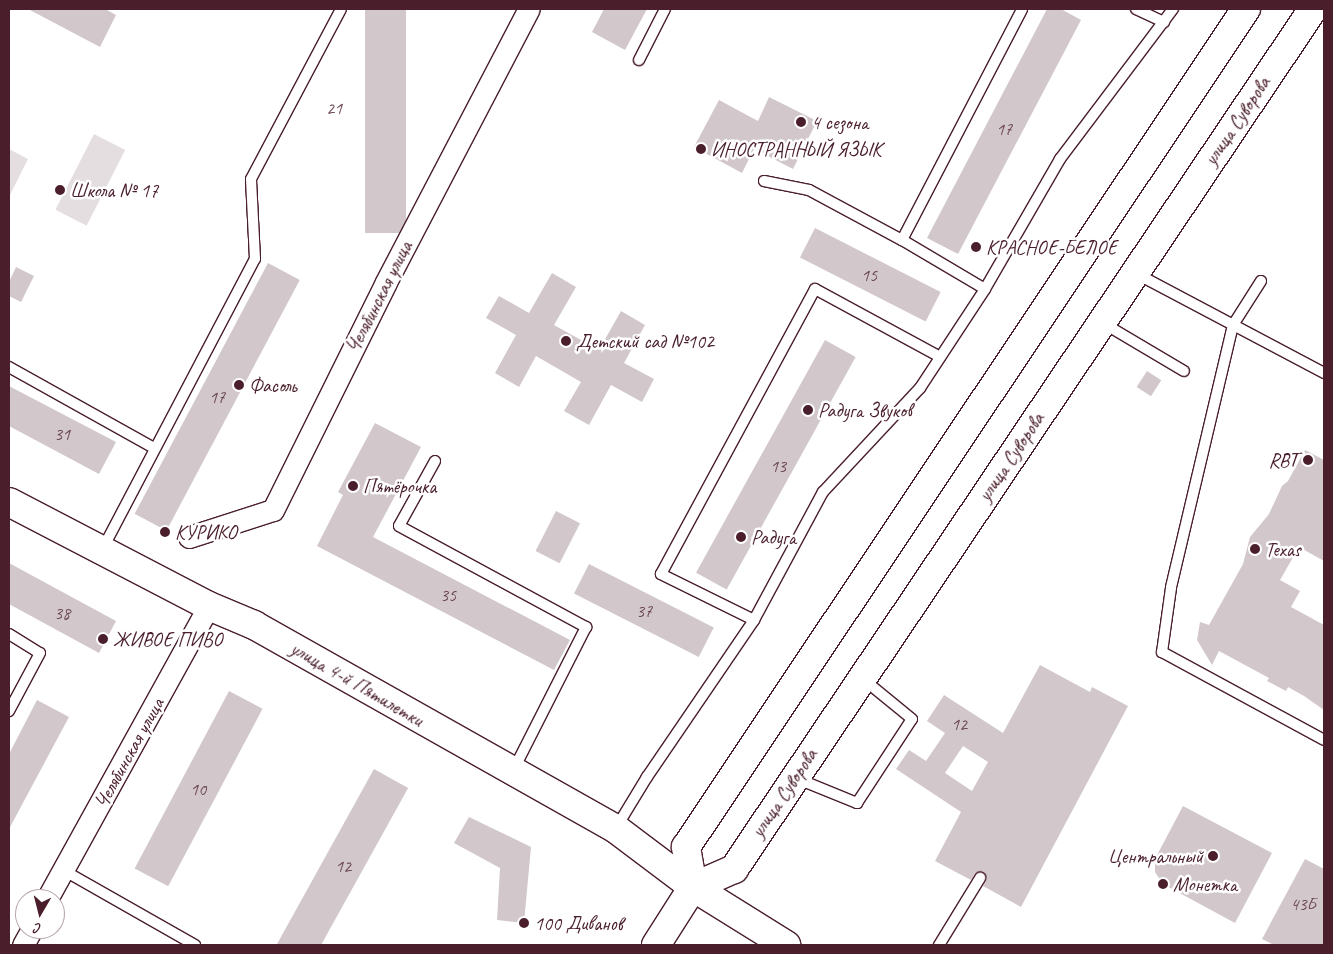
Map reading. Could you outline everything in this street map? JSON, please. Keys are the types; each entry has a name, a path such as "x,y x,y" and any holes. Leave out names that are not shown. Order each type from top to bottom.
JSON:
{"main road":[{"path":"656,945 693,887 686,847 1246,9"},
{"name":"улица Суворова","path":"693,887 734,868 1134,272 1314,9"},
{"name":"улица 4-й Пятилетки","path":"9,502 209,606 254,625 616,829 693,887 786,945"}],"street":[{"name":"Челябинская улица","path":"189,537 273,510 386,282 529,9"},
{"name":"Челябинская улица","path":"53,889 209,606"}],"lane":[{"path":"102,551 154,448 255,258 251,179 341,9"},
{"path":"639,60 665,9"},
{"path":"902,240 1022,9"},
{"path":"1136,9 1164,22"},
{"path":"616,829 647,777 754,620 823,492 920,388 985,288 1060,159 1173,9"},
{"path":"764,181 810,190 985,288"},
{"path":"1134,272 1324,373"},
{"path":"1261,281 1233,325 1171,588 1162,652 1324,740"},
{"path":"754,620 661,574 815,289 940,357"},
{"path":"1102,322 1184,370"},
{"path":"9,367 154,448"},
{"path":"435,461 400,526 586,626 512,772"},
{"path":"9,634 40,652 9,711"},
{"path":"794,778 858,803 912,719 861,678"},
{"path":"63,870 195,945"},
{"path":"939,945 980,878"}],"shaded area":[{"path":"94,134 125,150 87,226 55,210"},
{"path":"9,149 28,159 9,197"}],"building":[{"path":"28,9 105,9 116,15 100,47"},
{"path":"365,9 406,9 406,233 365,233"},
{"path":"604,9 647,9 625,50 592,32"},
{"path":"1047,9 1061,9 1081,20 958,254 927,238"},
{"path":"769,97 817,121 793,169 754,149 742,173 694,147 719,100 758,121"},
{"path":"815,228 941,292 926,321 800,257"},
{"path":"268,263 300,280 166,531 135,514"},
{"path":"16,267 34,276 21,302 9,296 9,282"},
{"path":"552,273 576,287 554,325 599,350 621,311 645,325 624,363 654,379 642,402 611,385 589,425 564,411 581,382 536,356 519,387 495,373 516,335 486,318 499,296 529,313"},
{"path":"825,340 856,357 727,590 696,573"},
{"path":"1147,371 1161,380 1151,396 1137,387"},
{"path":"9,386 116,442 99,474 9,426"},
{"path":"375,423 421,447 373,537 570,640 554,670 317,546 343,495 338,492"},
{"path":"1305,450 1324,460 1324,561 1299,547 1280,580 1300,591 1291,607 1324,625 1324,710 1288,687 1286,691 1267,681 1269,678 1219,651 1212,665 1197,640 1200,622 1209,625 1243,564 1250,537 1269,514 1282,486 1288,481"},
{"path":"556,511 580,523 560,563 536,551"},
{"path":"9,563 116,621 99,653 9,604"},
{"path":"589,564 714,628 699,657 574,593"},
{"path":"1040,665 1090,692 1092,687 1128,706 1021,907 983,886 987,878 983,872 976,872 971,880 935,861 961,812 896,769 909,750 926,761 945,733 927,721 944,695 1003,733","holes":["963,746 988,762 972,791 945,773"]},
{"path":"229,691 263,709 168,886 135,868"},
{"path":"37,700 69,717 9,829 9,754"},
{"path":"374,769 408,788 321,945 277,944"},
{"name":"Центральный","path":"1183,806 1272,853 1235,923 1163,884 1155,872 1155,859"},
{"path":"469,817 531,847 524,923 497,920 500,868 454,843"},
{"path":"1305,859 1324,869 1324,945 1274,945 1262,939"}],"place":[{"name":"4 сезона","path":"801,122"},
{"name":"ИНОСТРАННЫЙ ЯЗЫК","path":"701,149"},
{"name":"Школа № 17","path":"60,190"},
{"name":"КРАСНОЕ-БЕЛОЕ","path":"976,247"},
{"name":"Детский сад №102","path":"566,341"},
{"name":"Фасоль","path":"239,385"},
{"name":"Радуга Звуков","path":"808,410"},
{"name":"RBT","path":"1308,460"},
{"name":"Пятёрочка","path":"353,486"},
{"name":"КУРИКО","path":"165,532"},
{"name":"Радуга","path":"741,537"},
{"name":"Texas","path":"1255,549"},
{"name":"ЖИВОЕ ПИВО","path":"103,639"},
{"name":"Центральный","path":"1213,856"},
{"name":"Монетка","path":"1163,884"},
{"name":"100 Диванов","path":"524,923"}]}
